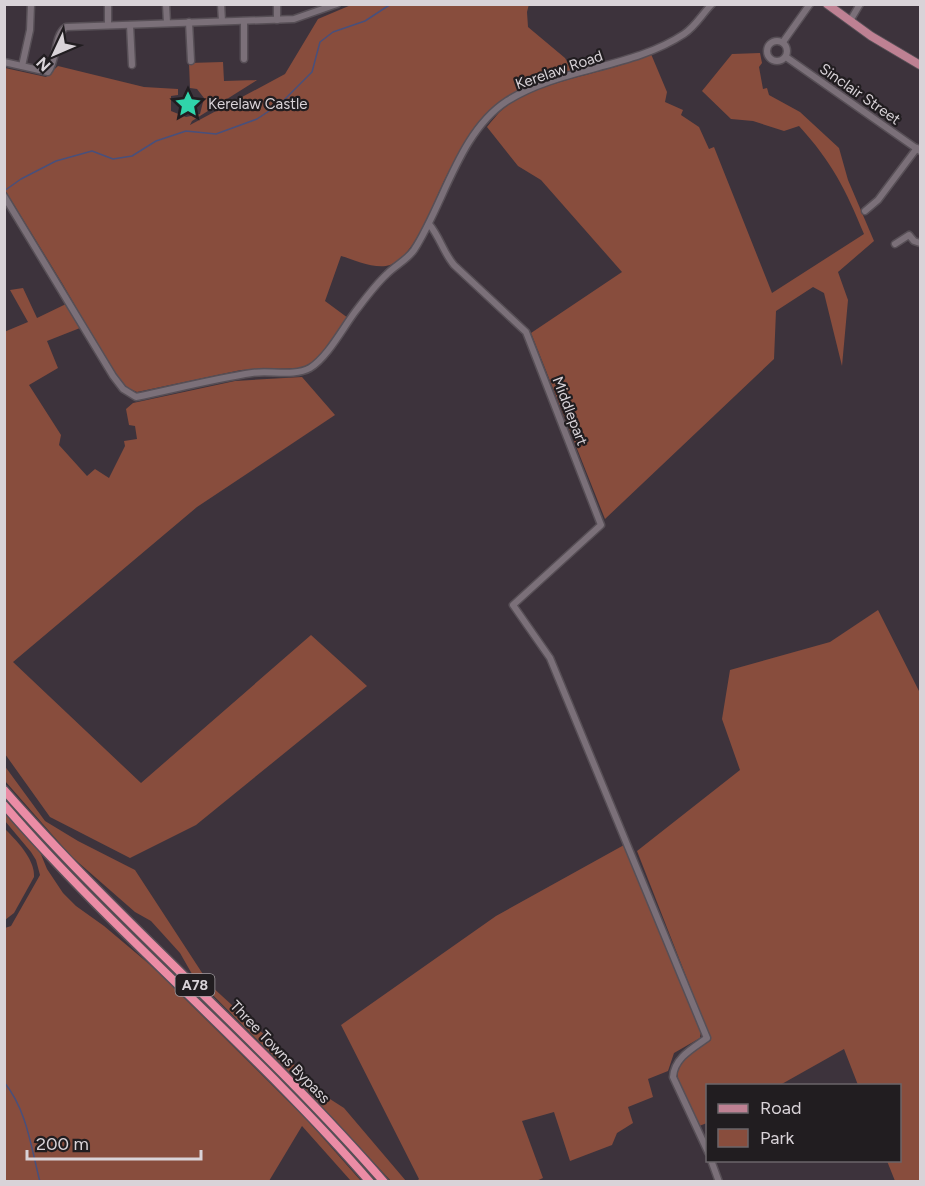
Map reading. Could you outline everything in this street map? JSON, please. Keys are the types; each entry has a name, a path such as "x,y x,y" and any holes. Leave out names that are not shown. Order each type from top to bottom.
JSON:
{"highway":[{"name":"Three Towns Bypass","path":"4,790 88,882 270,1059 384,1182"},
{"name":"Three Towns Bypass","path":"4,805 81,889 271,1076 370,1182"}],"main road":[{"path":"827,4 921,65"}],"street":[{"path":"22,66 30,30 31,4"},
{"path":"108,4 108,25"},
{"path":"166,4 167,23"},
{"path":"221,4 222,21"},
{"path":"277,4 278,20"},
{"name":"Kerelaw Road","path":"5,196 113,376 123,389 136,397 254,372 307,369 320,360 388,272 408,257 429,224 457,165 476,133 495,110 507,101 532,89 636,57 665,45 694,27 712,4"},
{"path":"783,42 810,4"},
{"path":"850,21 860,4"},
{"path":"4,62 47,72 52,67 60,33 64,28 278,20 301,18 335,5"},
{"path":"244,21 244,59"},
{"path":"189,22 191,61"},
{"path":"130,25 132,65"},
{"path":"783,42 788,51 786,57 775,61 767,51 771,43 783,42"},
{"name":"Sinclair Street","path":"786,57 919,150"},
{"path":"866,211 878,200 919,150"},
{"name":"Middlepart","path":"429,224 437,234 447,257 454,265 526,332 602,525 513,605 550,658 707,1038 681,1058 673,1077 706,1148"},
{"path":"895,244 909,236 921,243"},
{"path":"711,1162 719,1182"}],"green space":[{"path":"529,4 528,27 565,58 573,72 519,90 484,116 457,157 417,238 400,259 390,265 378,266 341,256 325,301 348,318 319,358 303,368 241,370 137,392 126,387 115,374 5,190 5,68 46,77 58,66 144,87 178,89 178,95 171,96 171,111 186,117 200,114 204,98 197,89 190,88 189,63 223,62 224,81 257,80 192,121 190,125 285,74 318,19 351,5"},
{"path":"760,53 762,63 759,67 763,89 767,88 769,95 800,112 839,148 848,180 874,241 838,272 848,300 842,366 824,293 813,287 776,311 774,359 605,519 531,333 622,272 541,180 518,166 487,127 503,109 534,91 651,54 667,92 665,102 683,110 681,115 699,127 709,149 714,147 772,293 864,234 837,177 821,152 799,126 784,131 753,121 731,119 702,91 732,54"},
{"path":"23,288 37,318 66,304 80,328 47,341 58,368 29,385 61,435 59,445 87,476 95,469 109,478 125,446 124,441 137,439 135,426 129,425 126,409 133,403 235,381 302,377 335,415 197,507 13,662 141,783 311,635 367,686 196,825 130,858 50,817 5,754 4,332 28,322 10,290"},
{"path":"878,610 920,693 920,1181 895,1181 887,1162 901,1162 901,1084 858,1084 844,1049 782,1084 706,1084 706,1123 699,1126 681,1091 678,1072 687,1056 711,1040 637,851 740,770 722,719 730,670 830,642"},
{"path":"4,765 45,821 135,870 210,985 280,1049 319,1092 344,1108 406,1181 391,1181 301,1084 192,974 180,953 151,921 135,912 71,856 5,781"},
{"path":"5,813 40,852 47,869 63,893 155,969 308,1121 361,1181 351,1181 302,1126 269,1181 5,1181 5,928 11,926 40,875 31,852 5,821"},
{"path":"4,828 28,857 34,877 14,913 5,920"},
{"path":"624,845 701,1031 700,1038 674,1053 668,1071 648,1079 653,1097 628,1107 633,1123 617,1133 612,1145 570,1161 554,1112 522,1121 543,1178 534,1182 417,1181 419,1179 341,1025 496,916"}],"waterway":[{"path":"4,191 21,179 56,161 92,151 113,159 132,156 156,141 186,131 216,134 257,119 281,103 312,72 320,42 333,32 365,21 391,4"},
{"path":"4,1082 23,1117 40,1182"}],"place":[{"name":"Kerelaw Castle","path":"188,104"}]}
